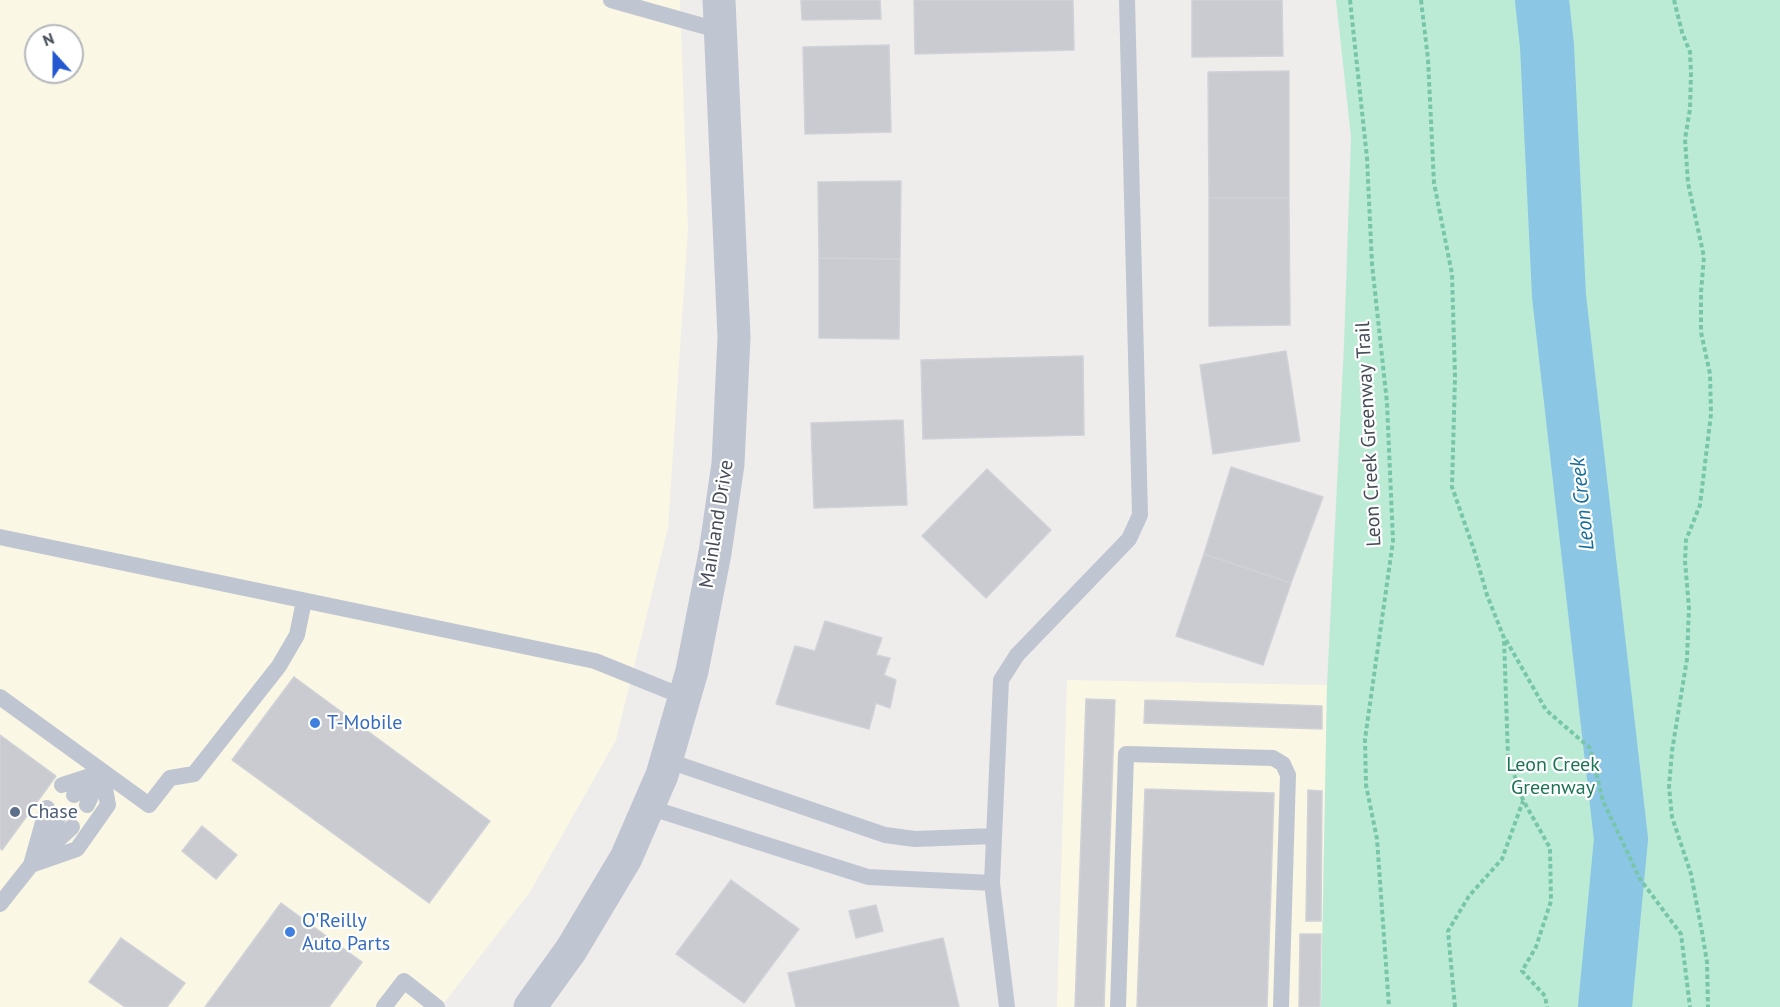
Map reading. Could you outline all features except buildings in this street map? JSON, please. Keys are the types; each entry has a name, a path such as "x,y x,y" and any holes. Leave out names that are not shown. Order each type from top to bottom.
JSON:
{"street":[{"name":"Mainland Drive","path":"530,1007 571,950 626,858 648,807 666,760 692,671 715,553 728,464 734,337 720,16"}],"lane":[{"path":"611,0 720,16"},
{"path":"1007,1007 992,883 1001,680 1017,655 1129,539 1140,515 1127,0"},
{"path":"0,537 595,661 684,697"},
{"path":"0,697 148,805 170,778 195,774 279,666 297,635 304,601"},
{"path":"1118,1007 1126,754 1273,758 1283,764 1288,775 1281,1007"},
{"path":"666,760 885,836 915,839 994,836"},
{"path":"102,771 75,795 102,771"},
{"path":"31,865 77,849 108,805 102,771"},
{"path":"648,807 868,877 992,883"},
{"path":"31,865 53,812"},
{"path":"0,904 31,865 72,827"},
{"path":"384,1007 404,981 437,1007"}],"path":[{"name":"Leon Creek Greenway Trail","path":"1350,0 1367,158 1372,264 1387,403 1393,541 1365,739 1366,785 1377,839 1389,1007"},
{"path":"1421,0 1428,59 1434,183 1452,274 1455,376 1452,487 1487,595 1504,638 1546,710 1590,748 1603,801 1640,879 1681,934 1690,1007"},
{"path":"1674,0 1690,52 1690,109 1685,139 1688,183 1704,257 1701,332 1710,374 1711,414 1700,505 1686,540 1685,561 1689,608 1687,659 1672,751 1669,787 1672,817 1691,874 1702,932 1707,962 1708,1007"},
{"path":"1504,638 1508,757 1523,800 1550,848 1551,901 1536,947 1522,972 1545,996 1547,1007"},
{"path":"1455,1007 1448,931 1469,896 1502,859 1523,800"}],"shaded area":[{"path":"0,0 680,0 688,229 668,528 616,740 530,892 441,1007 0,1007"},
{"path":"1067,680 1327,685 1321,1007 1057,1007"}],"green space":[{"name":"Leon Creek Greenway","path":"1336,0 1780,0 1780,1007 1321,1007 1327,685 1344,344 1351,137"}],"waterway":[{"name":"Leon Creek","path":"1542,0 1547,46 1559,296 1621,839 1605,1007"}],"place":[{"name":"T-Mobile","path":"315,723"},
{"name":"Chase","path":"15,812"},
{"name":"O'Reilly Auto Parts","path":"290,932"}]}
